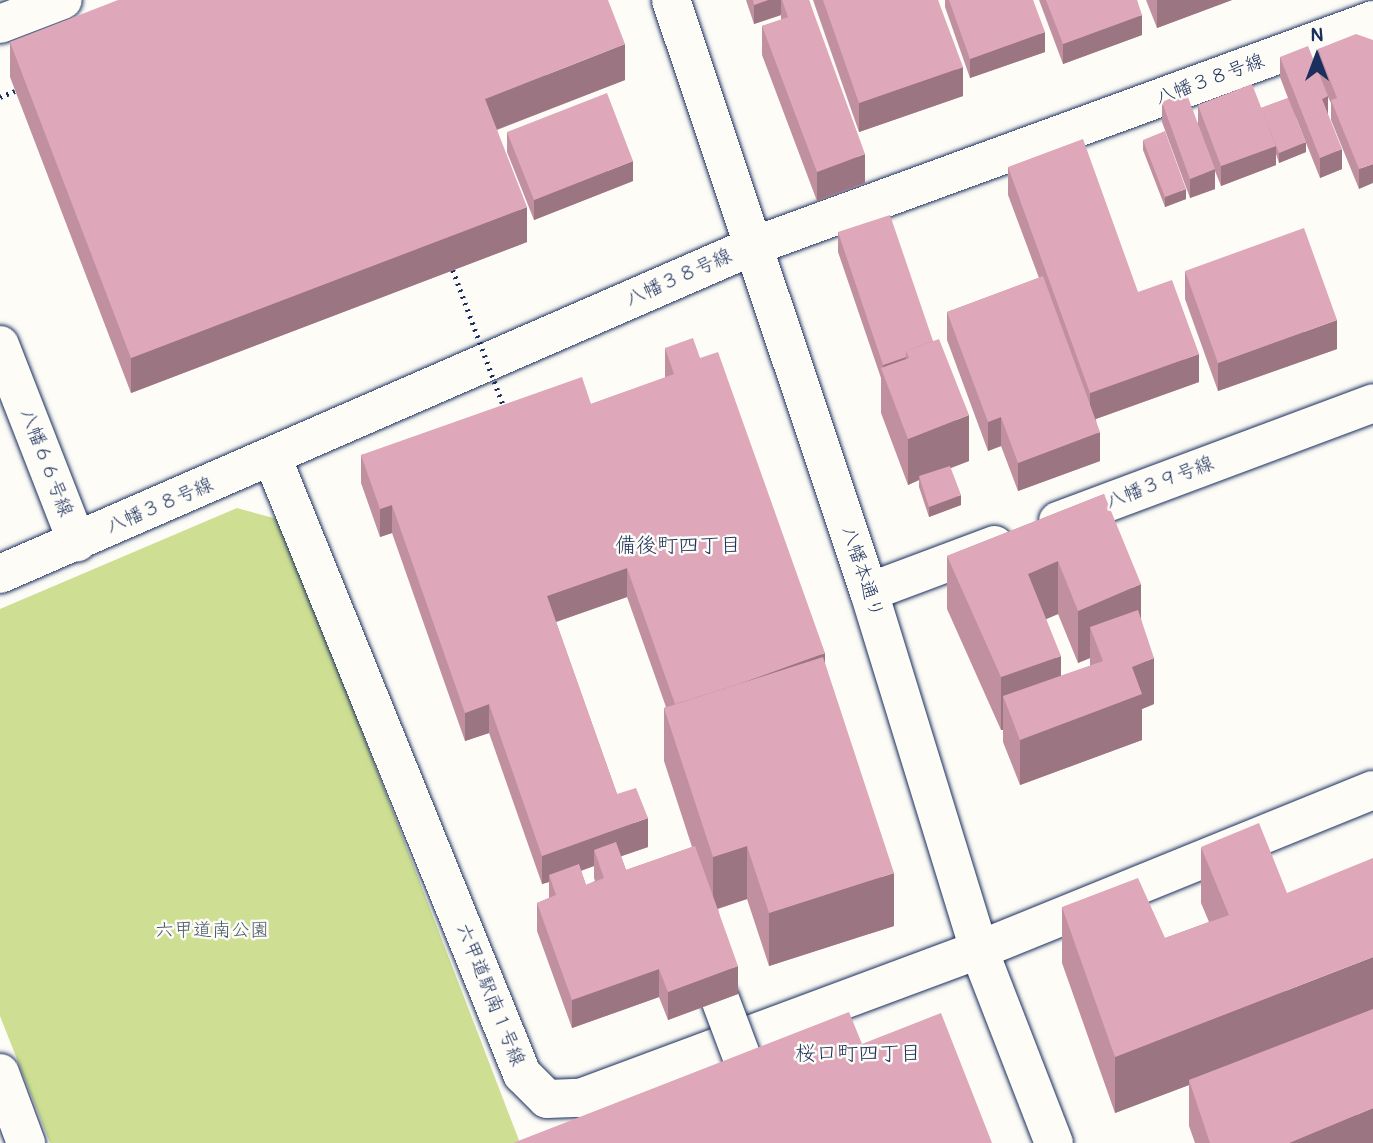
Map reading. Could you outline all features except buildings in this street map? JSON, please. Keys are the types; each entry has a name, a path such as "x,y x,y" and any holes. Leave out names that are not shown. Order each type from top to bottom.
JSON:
{"street":[{"path":"13,13 63,0"},
{"name":"八幡本通り","path":"671,0 751,247 869,592 979,950 1054,1143"},
{"name":"八幡３８号線","path":"3,563 77,542 751,247 1373,20"},
{"name":"八幡６６号線","path":"0,345 77,542"},
{"name":"八幡３９号線","path":"869,592 1373,403"},
{"name":"六甲道駅南１号線","path":"272,457 522,1074 547,1099 580,1098 979,950 1373,790"},
{"path":"720,999 753,1087"},
{"path":"0,1073 26,1143"}],"path":[{"path":"0,97 15,91"},
{"path":"453,270 508,418"}],"green space":[{"name":"六甲道南公園","path":"237,508 281,520 520,1143 50,1143 0,1016 0,609"}],"district":[{"name":"備後町四丁目","path":"678,546"},
{"name":"桜口町四丁目","path":"858,1054"}]}
